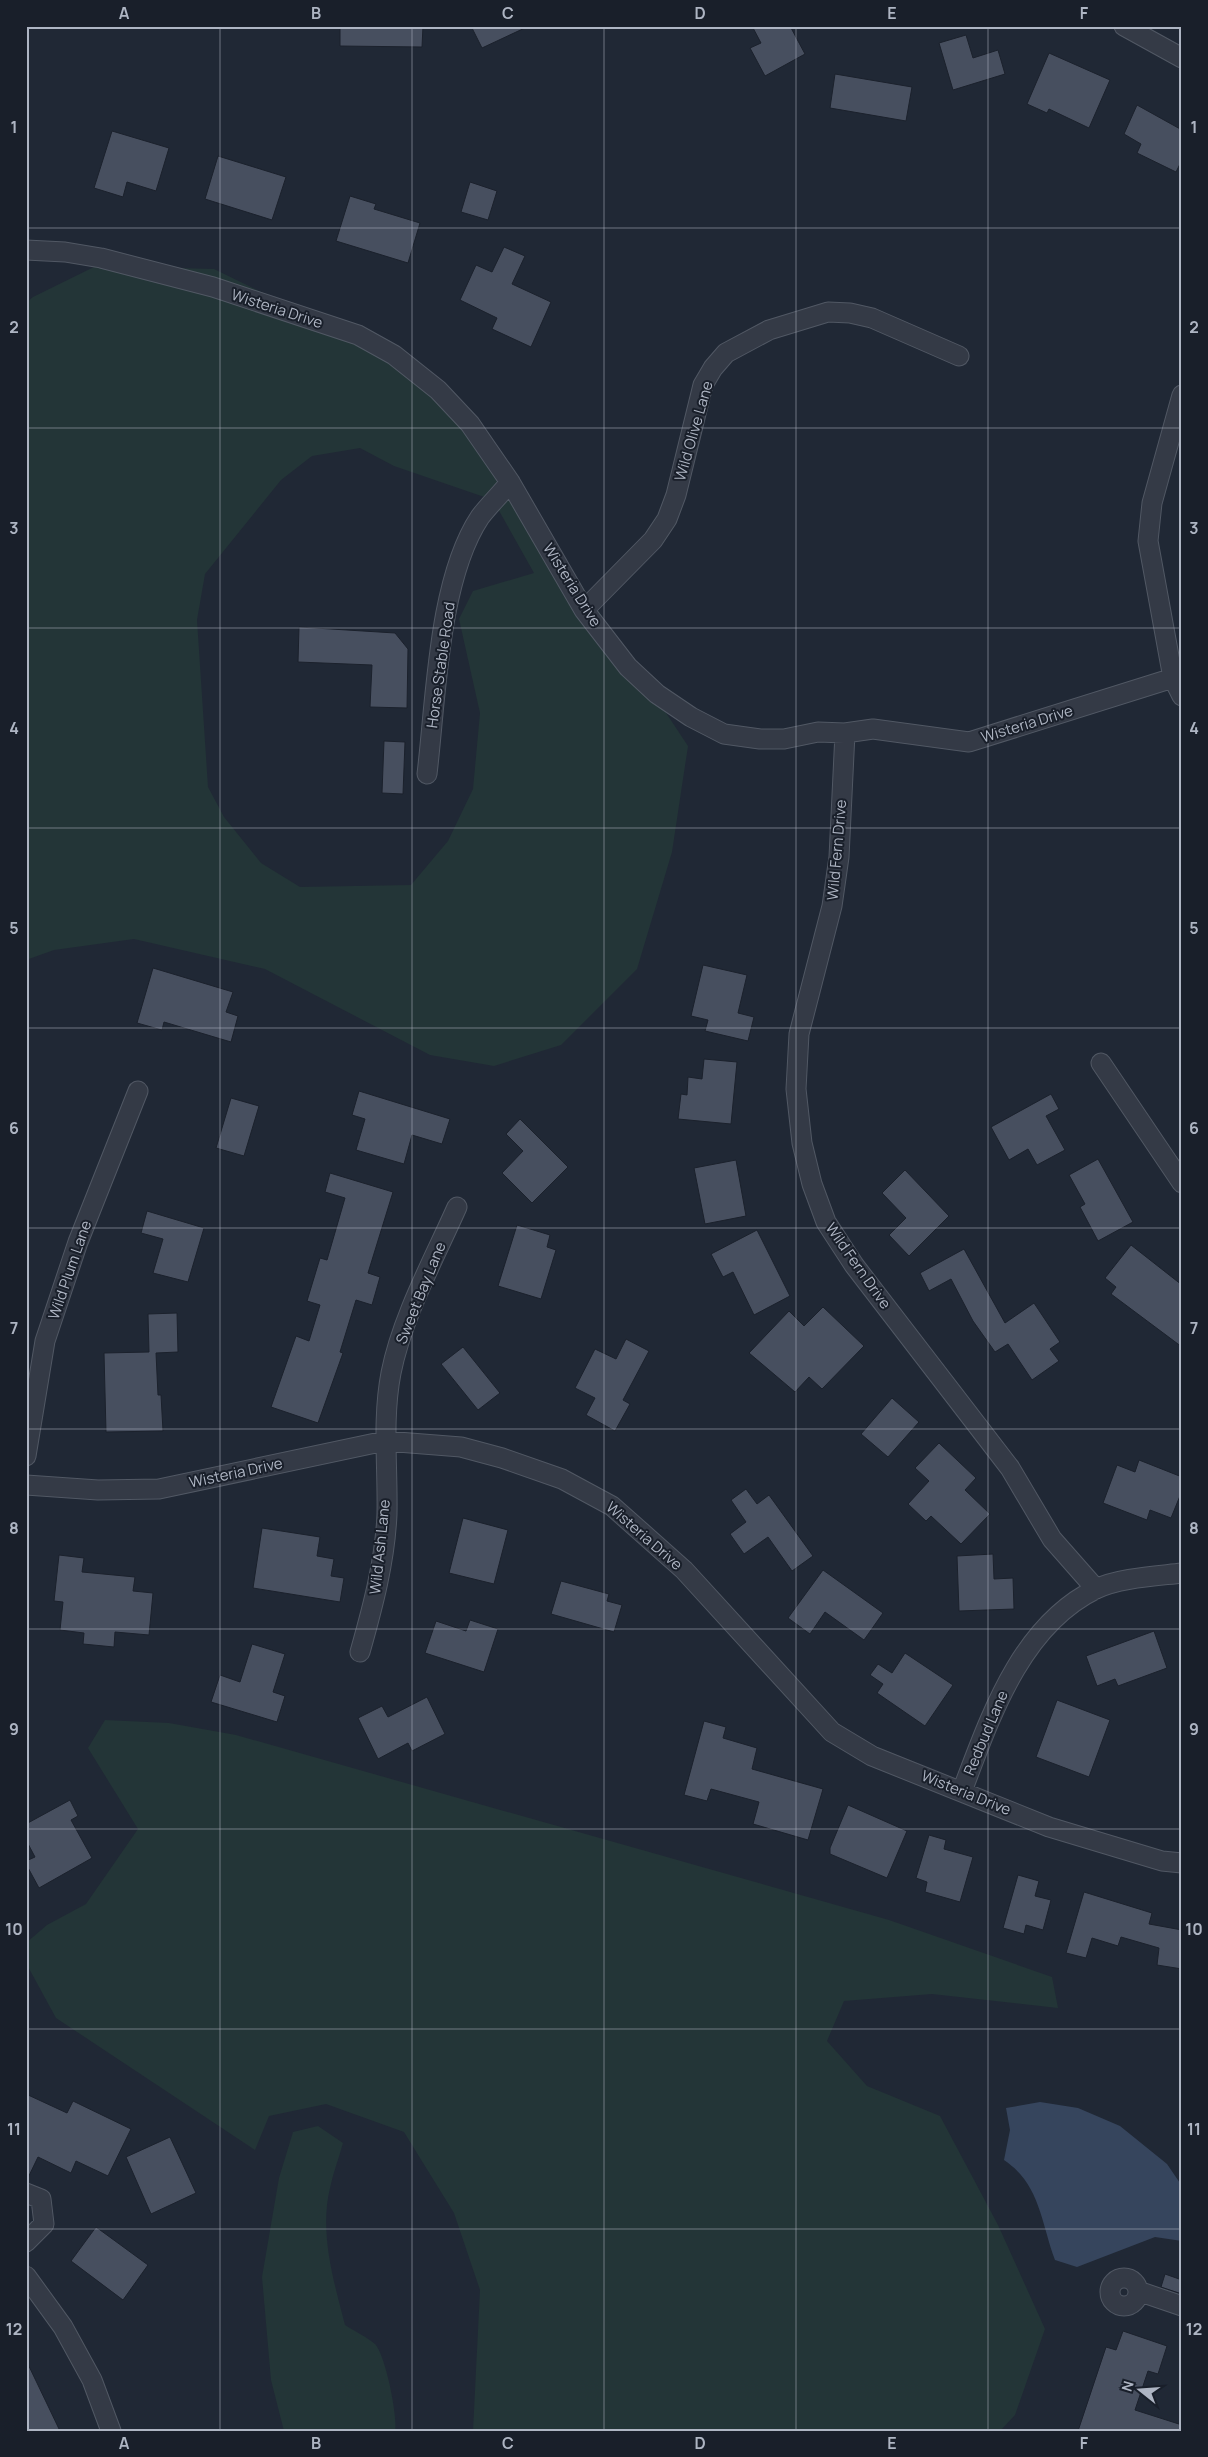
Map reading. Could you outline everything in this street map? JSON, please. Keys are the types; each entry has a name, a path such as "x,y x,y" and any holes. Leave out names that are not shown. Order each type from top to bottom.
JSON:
{"street":[{"path":"1124,26 1182,58"},
{"name":"Wisteria Drive","path":"26,250 65,252 100,258 213,287 358,336 394,355 438,390 470,424 510,482 584,610 628,666 658,694 691,717 724,734 776,739 818,732 845,733 873,729 969,742 1173,678"},
{"name":"Wild Olive Lane","path":"584,610 653,540 667,519 676,495 704,385 713,368 726,353 769,330 828,312 850,313 872,318 959,356"},
{"path":"1182,395 1152,503 1148,541 1173,678 1182,696"},
{"name":"Horse Stable Road","path":"427,774 445,618 458,564 480,518 510,482"},
{"name":"Wild Fern Drive","path":"845,733 839,857 834,896 799,1034 796,1089 802,1143 812,1184 826,1222 854,1265 1010,1468 1052,1538 1096,1588"},
{"path":"1102,1063 1182,1183"},
{"name":"Wild Plum Lane","path":"26,1456 45,1341 78,1242 138,1091"},
{"name":"Sweet Bay Lane","path":"385,1441 391,1372 404,1328 457,1207"},
{"name":"Wisteria Drive","path":"26,1485 98,1490 159,1489 385,1441 460,1447 502,1458 562,1480 612,1506 684,1570 832,1732 872,1756 1049,1827 1162,1861 1182,1863"},
{"name":"Wild Ash Lane","path":"360,1652 379,1586 386,1515 385,1441"},
{"name":"Redbud Lane","path":"962,1791 996,1702 1029,1648 1061,1612 1096,1588 1142,1578 1182,1573"},
{"path":"26,2194 41,2199 44,2224 26,2242"},
{"path":"26,2276 63,2328 87,2371 111,2431"},
{"path":"1138,2291 1182,2306"}],"shaded area":[{"path":"96,266 214,269 390,355 456,396 688,746 672,852 637,969 561,1045 494,1066 430,1055 265,969 134,939 54,950 26,960 26,303 33,297","holes":["360,448 394,466 493,500 534,573 473,591 459,619 480,713 473,789 448,841 411,885 300,887 261,863 224,817 208,787 197,620 205,574 281,480 312,456"]},
{"path":"105,1720 169,1723 236,1735 889,1920 1052,1977 1058,2008 932,1994 844,2001 827,2041 867,2086 940,2116 998,2225 1045,2329 1015,2415 1000,2431 473,2431 480,2290 454,2213 404,2132 326,2104 269,2116 255,2150 56,2018 26,1963 26,1943 47,1925 86,1904 138,1829 88,1748"},
{"path":"318,2126 343,2143 330,2188 326,2222 329,2257 336,2292 345,2325 372,2341 379,2350 390,2386 395,2412 395,2431 284,2431 271,2380 262,2277 279,2178 293,2132"}],"water":[{"path":"1040,2102 1078,2108 1120,2126 1167,2164 1182,2186 1182,2241 1155,2237 1077,2267 1055,2260 1038,2205 1032,2192 1025,2180 1004,2160 1010,2130 1006,2108"}],"building":[{"path":"340,26 423,26 422,47 340,46"},
{"path":"471,26 529,26 482,48"},
{"path":"752,26 790,26 805,54 765,76 750,48 761,43"},
{"path":"966,35 973,58 998,50 1005,74 953,90 939,43"},
{"path":"1049,53 1110,80 1089,128 1049,109 1047,113 1027,104"},
{"path":"835,74 912,87 906,121 830,108"},
{"path":"1137,105 1182,130 1182,160 1176,172 1137,153 1141,144 1124,134"},
{"path":"112,131 169,148 156,191 127,182 123,197 94,188"},
{"path":"218,156 286,177 272,220 205,199"},
{"path":"470,182 497,191 488,220 461,212"},
{"path":"350,196 376,204 374,209 420,223 408,263 336,241"},
{"path":"504,247 525,256 512,284 551,302 531,347 492,329 497,318 460,300 476,265 492,272"},
{"path":"299,627 395,633 408,649 407,708 370,707 372,665 298,662"},
{"path":"384,741 405,742 403,794 382,793"},
{"path":"703,965 747,975 738,1013 754,1017 748,1041 705,1031 708,1020 691,1016"},
{"path":"153,968 233,992 226,1012 238,1016 231,1042 164,1022 162,1030 137,1023"},
{"path":"704,1059 737,1062 731,1124 678,1119 681,1094 687,1095 688,1077 702,1079"},
{"path":"359,1091 450,1119 442,1144 412,1135 404,1164 356,1150 365,1119 352,1115"},
{"path":"1051,1094 1059,1109 1046,1116 1065,1150 1037,1165 1028,1149 1009,1160 991,1127"},
{"path":"231,1098 259,1106 244,1156 216,1148"},
{"path":"520,1119 568,1167 532,1203 502,1173 523,1151 506,1134"},
{"path":"1098,1159 1133,1222 1098,1241 1080,1207 1085,1204 1069,1175"},
{"path":"736,1160 746,1216 705,1224 694,1168"},
{"path":"905,1170 949,1216 909,1256 889,1235 906,1218 882,1193"},
{"path":"330,1173 393,1192 368,1273 380,1277 372,1305 356,1300 340,1352 343,1353 318,1423 271,1407 296,1336 309,1341 320,1305 307,1301 320,1258 327,1260 345,1198 325,1192"},
{"path":"147,1211 204,1228 188,1282 153,1273 163,1239 141,1233"},
{"path":"517,1225 550,1235 547,1247 556,1250 541,1299 498,1286"},
{"path":"757,1230 790,1296 754,1315 733,1272 723,1277 711,1254"},
{"path":"1131,1245 1182,1285 1182,1347 1111,1294 1116,1287 1105,1278"},
{"path":"964,1249 1005,1323 1034,1303 1060,1342 1050,1349 1059,1361 1032,1380 1008,1344 995,1352 973,1321 951,1279 929,1291 920,1273"},
{"path":"823,1307 864,1346 822,1389 809,1377 795,1392 749,1353 789,1311 804,1326"},
{"path":"177,1313 178,1352 156,1353 158,1395 161,1395 163,1431 106,1432 104,1353 149,1352 148,1314"},
{"path":"626,1339 649,1351 623,1400 630,1404 615,1431 586,1415 595,1398 575,1388 595,1349 616,1359"},
{"path":"463,1347 500,1393 478,1410 441,1364"},
{"path":"892,1398 919,1422 888,1457 861,1434"},
{"path":"939,1443 976,1478 965,1490 990,1514 961,1544 931,1516 926,1521 908,1504 929,1481 915,1468"},
{"path":"1139,1460 1182,1477 1182,1491 1171,1518 1150,1510 1147,1520 1103,1503 1117,1465 1135,1472"},
{"path":"746,1489 757,1504 769,1495 813,1556 792,1571 768,1537 744,1554 730,1534 746,1522 731,1500"},
{"path":"463,1518 508,1530 494,1584 449,1573"},
{"path":"262,1528 320,1537 317,1556 334,1559 331,1576 344,1578 340,1602 253,1588"},
{"path":"993,1554 994,1579 1013,1578 1014,1609 959,1611 957,1556"},
{"path":"59,1555 84,1558 82,1572 135,1577 133,1591 153,1593 149,1635 115,1632 114,1647 83,1644 84,1633 60,1630 63,1602 54,1601"},
{"path":"823,1570 883,1613 864,1640 825,1612 810,1634 788,1618"},
{"path":"561,1581 609,1594 607,1601 622,1605 614,1632 551,1614"},
{"path":"470,1620 498,1629 484,1672 425,1653 436,1621 466,1631"},
{"path":"1154,1631 1167,1668 1118,1686 1115,1679 1097,1686 1086,1656"},
{"path":"252,1644 285,1654 273,1692 285,1696 277,1722 211,1702 220,1675 240,1682"},
{"path":"905,1653 953,1685 925,1726 877,1693 883,1684 870,1675 878,1664 892,1673"},
{"path":"427,1697 445,1734 412,1751 408,1743 378,1759 358,1718 382,1706 388,1717"},
{"path":"1057,1700 1110,1720 1089,1777 1036,1757"},
{"path":"704,1721 726,1727 723,1738 757,1748 752,1769 823,1789 808,1840 753,1824 759,1802 711,1789 707,1801 684,1795"},
{"path":"70,1800 78,1816 71,1820 92,1858 39,1888 26,1864 26,1861 35,1857 26,1840 26,1824"},
{"path":"848,1805 907,1831 887,1878 830,1854 830,1848"},
{"path":"929,1835 946,1840 944,1849 973,1857 960,1902 925,1892 927,1882 916,1878"},
{"path":"1018,1875 1039,1881 1035,1896 1051,1900 1043,1930 1026,1925 1024,1934 1003,1928"},
{"path":"1084,1892 1152,1913 1149,1924 1182,1930 1182,1969 1157,1965 1159,1948 1121,1937 1118,1946 1092,1938 1086,1958 1066,1953"},
{"path":"26,2094 67,2113 73,2101 131,2129 108,2176 76,2161 71,2173 38,2157 26,2182"},
{"path":"170,2137 196,2193 151,2214 126,2157"},
{"path":"96,2227 148,2265 123,2300 71,2261"},
{"path":"1165,2274 1182,2280 1182,2294 1161,2287"},
{"path":"1123,2331 1167,2346 1158,2374 1148,2371 1135,2410 1182,2425 1182,2431 1078,2431 1106,2347 1116,2350"},
{"path":"26,2360 60,2431 26,2431"}]}
